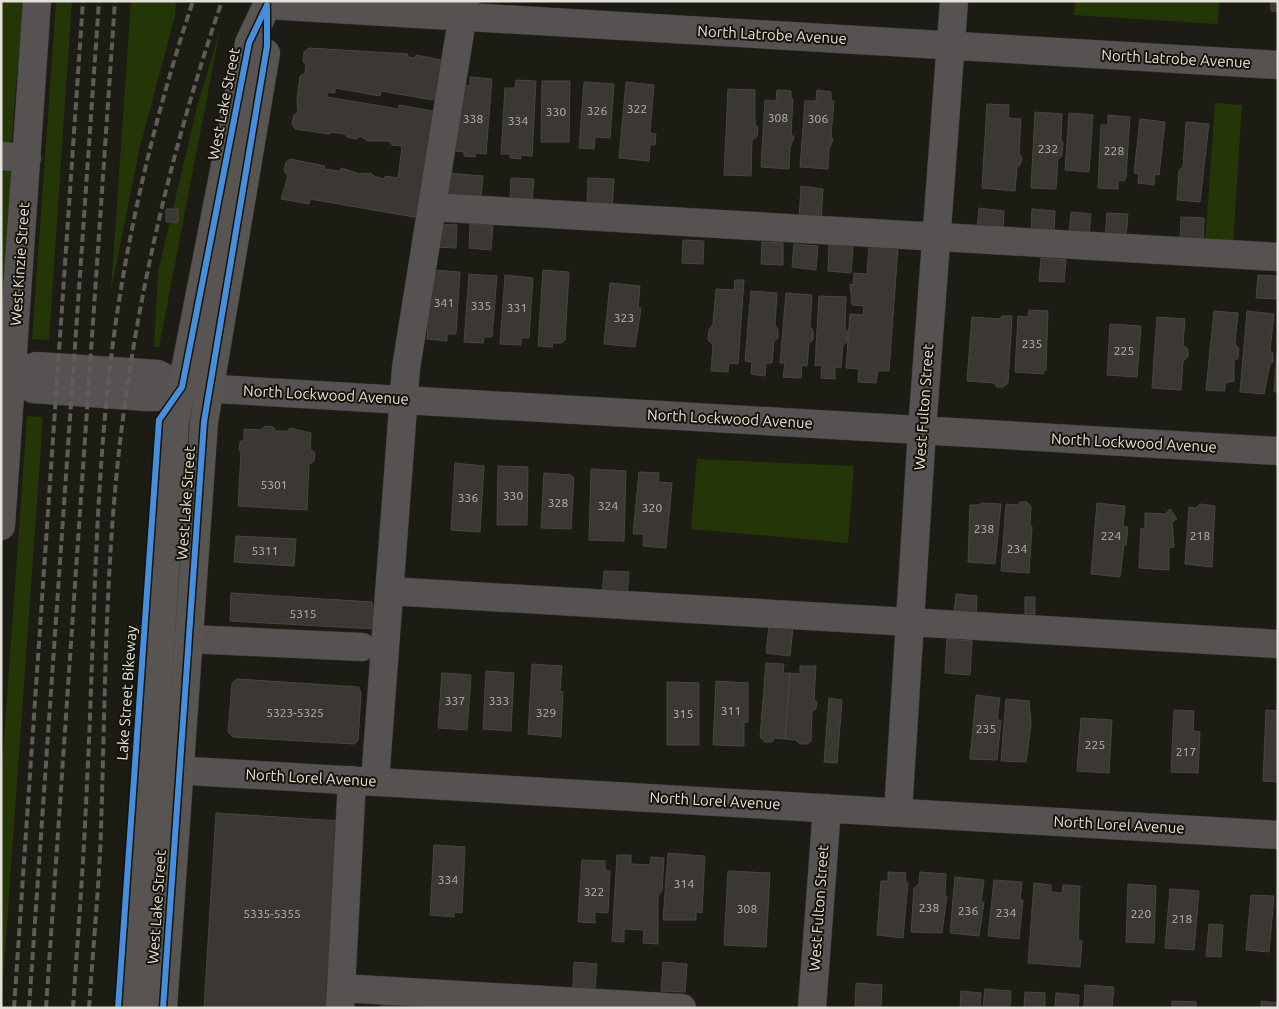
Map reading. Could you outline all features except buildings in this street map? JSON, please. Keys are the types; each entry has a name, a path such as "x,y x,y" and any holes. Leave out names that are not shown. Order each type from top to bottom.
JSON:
{"main road":[{"name":"West Lake Street","path":"136,1008 175,421 249,43 267,3"},
{"name":"West Lake Street","path":"163,1008 204,422 267,46 267,3"}],"street":[{"name":"West Kinzie Street","path":"1,526 14,157 38,1"},
{"name":"West Fulton Street","path":"898,812 922,430 954,1"},
{"name":"North Latrobe Avenue","path":"267,3 464,9 950,45 1278,65"},
{"path":"464,9 408,354 389,592 364,781 341,998 682,1008"},
{"path":"432,207 1278,257"},
{"name":"North Lockwood Avenue","path":"6,375 36,366 158,374 182,387 1278,451"},
{"path":"389,592 1278,644"},
{"path":"188,639 362,647"},
{"name":"North Lorel Avenue","path":"152,768 1278,835"},
{"name":"West Fulton Street","path":"812,1008 827,808"}],"green space":[{"path":"1,1 23,1 11,147 1,146"},
{"path":"56,1 72,1 49,340 32,339"},
{"path":"131,1 176,1 175,16 140,147 111,290"},
{"path":"1075,1 1219,1 1218,24 1074,15"},
{"path":"220,30 159,347 154,347 158,272 197,107"},
{"path":"1215,103 1242,105 1233,245 1205,243"},
{"path":"1,165 16,166 1,350"},
{"path":"27,416 43,417 1,1008 1,780"},
{"path":"697,459 854,466 848,543 691,529"}],"railway":[{"path":"14,1008 83,1"},
{"path":"29,1008 99,1"},
{"path":"46,1008 115,1"},
{"path":"73,1008 86,811 96,548 109,372 123,274 139,195 158,117 193,1"},
{"path":"89,1008 100,851 110,560 124,410 133,351 156,232 186,116 222,1"}],"cycle path":[{"name":"Lake Street Bikeway","path":"118,1008 159,420 182,387 249,43 267,5"},
{"path":"163,1008 204,422 267,46 267,9"}]}
